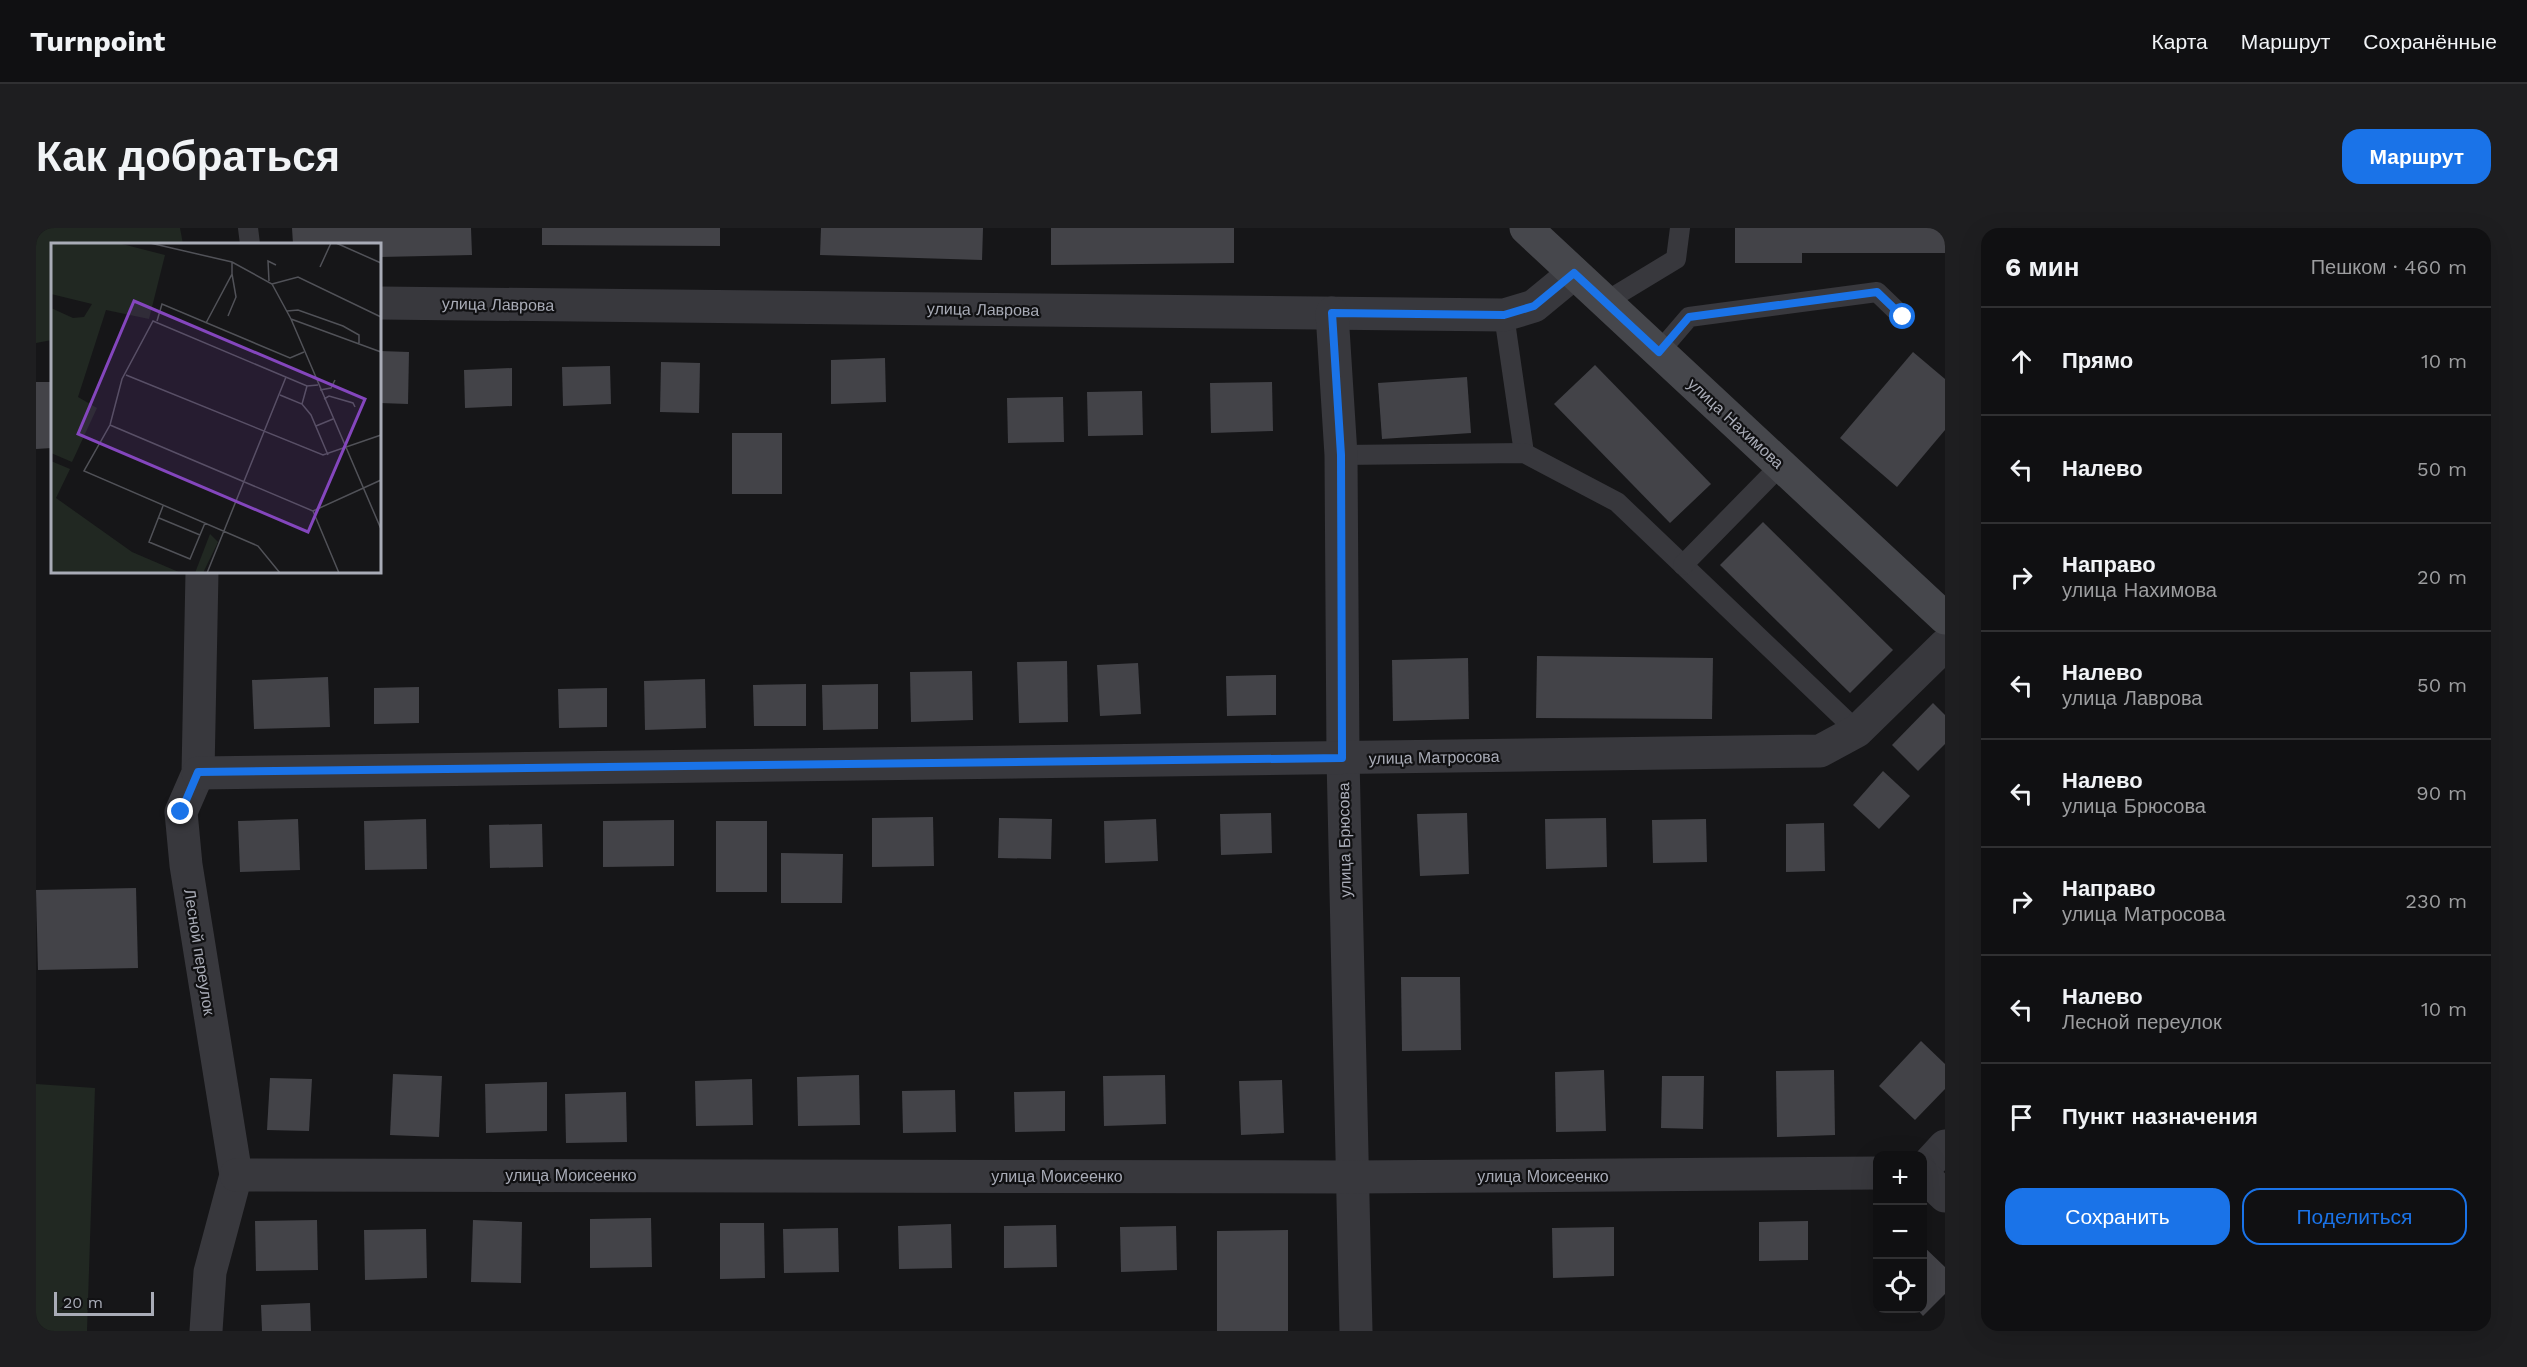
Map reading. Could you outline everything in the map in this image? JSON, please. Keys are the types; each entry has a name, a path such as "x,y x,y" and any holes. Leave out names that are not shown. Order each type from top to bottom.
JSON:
{"street":[{"name":"улица Нахимова","path":"1526,228 1945,618"},
{"name":"улица Лаврова","path":"381,303 1504,315 1534,306 1574,273"},
{"name":"улица Брюсова","path":"1332,313 1341,455 1342,758 1356,1331"},
{"name":"Лесной переулок","path":"201,573 198,772 181,812 186,865 236,1174 210,1272 206,1331"},
{"name":"улица Матросова","path":"198,772 1820,751 1857,731 1945,645"},
{"path":"1927,1167 1945,1146"},
{"name":"улица Моисеенко","path":"236,1174 1352,1177 1873,1173"},
{"path":"1927,1176 1945,1196"}],"lane":[{"path":"248,228 250,243"},
{"path":"1605,302 1676,259 1680,228"},
{"path":"1659,352 1689,317 1877,292 1903,317"},
{"path":"1504,315 1524,453"},
{"path":"1341,455 1524,453 1617,502 1857,731"},
{"path":"1683,565 1781,465"}],"shaded area":[{"path":"36,228 180,228 183,243 51,243 51,340 36,343"},
{"path":"36,1084 95,1088 87,1331 36,1331"}],"building":[{"path":"292,228 471,228 472,255 381,257 381,243 293,243"},
{"path":"542,228 720,228 720,246 542,245"},
{"path":"821,228 983,228 982,260 820,255"},
{"path":"1051,228 1234,228 1234,263 1051,265"},
{"path":"1735,228 1945,228 1945,253 1802,253 1802,263 1735,263"},
{"path":"381,351 409,352 408,404 381,403"},
{"path":"1913,352 1945,379 1945,430 1897,487 1840,438"},
{"path":"885,358 886,402 831,404 831,360"},
{"path":"661,362 700,363 699,413 660,412"},
{"path":"1595,365 1711,484 1670,523 1554,404"},
{"path":"610,366 611,404 563,406 562,367"},
{"path":"512,368 512,406 465,408 464,370"},
{"path":"1467,377 1471,433 1382,439 1378,383"},
{"path":"36,382 51,382 51,448 36,449"},
{"path":"1272,382 1273,431 1211,433 1210,383"},
{"path":"1142,391 1143,435 1088,436 1087,392"},
{"path":"1063,397 1064,442 1008,443 1007,398"},
{"path":"732,433 782,433 782,494 732,494"},
{"path":"1763,522 1893,650 1850,693 1720,565"},
{"path":"1537,656 1713,658 1712,719 1536,718"},
{"path":"1468,658 1469,719 1393,721 1392,660"},
{"path":"1067,661 1068,722 1019,723 1017,662"},
{"path":"1138,663 1141,714 1100,716 1097,665"},
{"path":"972,671 973,720 911,722 910,672"},
{"path":"1276,675 1276,715 1227,716 1226,676"},
{"path":"328,677 330,727 254,729 252,680"},
{"path":"705,679 706,728 645,730 644,681"},
{"path":"806,684 806,726 754,726 753,685"},
{"path":"878,684 878,729 823,730 822,685"},
{"path":"419,687 419,723 374,724 374,688"},
{"path":"607,688 607,727 559,728 558,689"},
{"path":"1933,703 1945,715 1945,744 1918,771 1892,745"},
{"path":"1883,771 1910,796 1879,829 1853,805"},
{"path":"1271,813 1272,853 1221,855 1220,814"},
{"path":"1467,813 1469,874 1420,876 1417,814"},
{"path":"933,817 934,866 872,867 872,818"},
{"path":"999,818 1052,819 1051,859 998,858"},
{"path":"1606,818 1607,867 1546,869 1545,819"},
{"path":"298,819 300,870 240,872 238,821"},
{"path":"426,819 427,869 365,870 364,821"},
{"path":"1156,819 1158,861 1105,863 1104,821"},
{"path":"1706,819 1707,862 1653,863 1652,820"},
{"path":"674,820 674,866 603,867 603,821"},
{"path":"716,821 767,821 767,892 716,892"},
{"path":"1824,823 1825,871 1786,872 1786,824"},
{"path":"542,824 543,867 490,868 489,825"},
{"path":"781,853 843,854 842,903 781,903"},
{"path":"136,888 138,968 38,970 36,890"},
{"path":"1401,977 1460,977 1461,1050 1402,1051"},
{"path":"1921,1041 1945,1064 1945,1089 1915,1120 1879,1086"},
{"path":"1604,1070 1606,1131 1556,1132 1555,1072"},
{"path":"1834,1070 1835,1135 1777,1137 1776,1071"},
{"path":"393,1074 442,1076 439,1137 390,1135"},
{"path":"859,1075 860,1125 798,1126 797,1077"},
{"path":"1165,1075 1166,1124 1104,1126 1103,1076"},
{"path":"1662,1076 1704,1076 1703,1129 1661,1128"},
{"path":"270,1078 312,1079 309,1131 267,1130"},
{"path":"752,1079 753,1125 696,1126 695,1081"},
{"path":"1282,1080 1284,1133 1241,1135 1239,1081"},
{"path":"547,1082 547,1131 486,1133 485,1084"},
{"path":"955,1090 956,1132 903,1133 902,1091"},
{"path":"1065,1091 1065,1131 1015,1132 1014,1092"},
{"path":"626,1092 627,1142 566,1143 565,1094"},
{"path":"651,1218 652,1267 590,1268 590,1219"},
{"path":"317,1220 318,1270 256,1271 255,1221"},
{"path":"473,1220 522,1222 521,1283 471,1282"},
{"path":"1808,1221 1808,1260 1759,1261 1759,1222"},
{"path":"720,1223 764,1223 765,1278 720,1279"},
{"path":"951,1224 952,1268 899,1269 898,1226"},
{"path":"1056,1225 1057,1267 1004,1268 1004,1226"},
{"path":"1176,1226 1177,1270 1121,1272 1120,1227"},
{"path":"1614,1227 1614,1276 1553,1278 1552,1228"},
{"path":"838,1228 839,1272 784,1273 783,1229"},
{"path":"426,1229 427,1278 365,1280 364,1230"},
{"path":"1288,1230 1288,1331 1217,1331 1217,1231"},
{"path":"1927,1250 1945,1267 1945,1294 1927,1312"},
{"path":"310,1303 311,1331 262,1331 261,1305"}],"route":[{"path":"181,812 198,772 1342,758 1341,455 1332,313 1504,315 1534,306 1574,273 1659,352 1689,317 1877,292 1903,317"}]}
